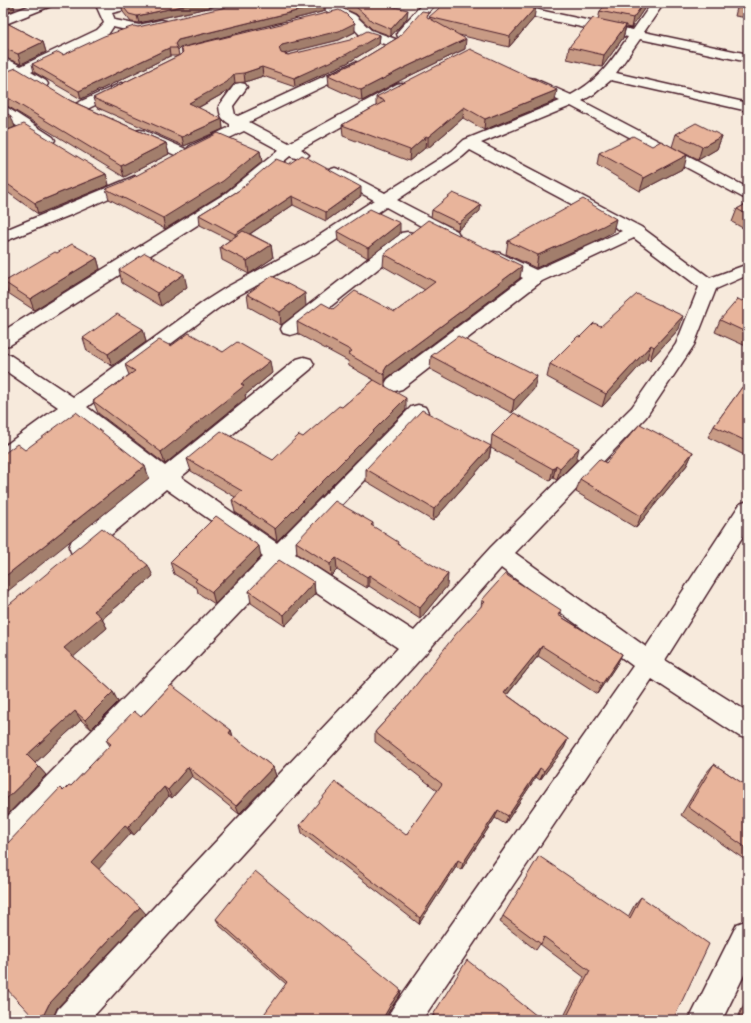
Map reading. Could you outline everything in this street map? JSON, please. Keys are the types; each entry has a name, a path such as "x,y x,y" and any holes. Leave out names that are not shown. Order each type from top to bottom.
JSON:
{"street":[{"path":"3,20 46,3"},
{"path":"110,24 102,7 137,3"},
{"path":"320,3 351,18 366,33 393,43"},
{"path":"380,51 393,43 430,3"},
{"path":"488,3 748,58"},
{"path":"534,13 543,3"},
{"path":"3,458 217,301 309,250 457,154 469,143 572,101 589,90 608,75 658,3"},
{"path":"326,17 341,14"},
{"path":"110,24 139,29 170,22"},
{"path":"3,80 102,33 110,24"},
{"path":"352,40 366,33"},
{"path":"237,122 353,67 366,59"},
{"path":"3,61 54,92"},
{"path":"608,75 748,107"},
{"path":"517,76 572,101 748,194"},
{"path":"80,107 135,80"},
{"path":"3,340 232,196 289,149 416,80"},
{"path":"240,86 226,106 228,117 426,223 536,277"},
{"path":"67,99 94,114"},
{"path":"3,110 22,131 60,147"},
{"path":"171,161 238,128 237,122"},
{"path":"129,129 184,154"},
{"path":"469,143 635,231 708,285"},
{"path":"3,237 118,182 144,176"},
{"path":"290,329 426,223"},
{"path":"395,384 536,277 635,231"},
{"path":"69,1020 416,646 499,554 639,412 685,345 708,285 748,269"},
{"path":"3,360 72,406 165,477 279,556 416,646"},
{"path":"63,561 304,364"},
{"path":"3,841 418,412"},
{"path":"403,1020 649,663 748,510"},
{"path":"499,554 649,663 748,727"},
{"path":"705,1020 748,935"}],"building":[{"path":"196,3 137,16 129,14 121,4"},
{"path":"244,3 325,4 178,40 175,44 177,48 169,48 79,91 32,64 58,52 63,55 104,36 134,26 138,27"},
{"path":"348,3 376,3 408,10 391,29 372,21 355,6"},
{"path":"445,3 515,3 536,7 510,36 429,17"},
{"path":"607,3 644,3 633,18 600,11"},
{"path":"748,3 748,6 738,4"},
{"path":"339,10 346,14 355,23 339,31 282,45 279,48 281,53 288,55 350,40 367,31 380,35 347,54 294,78 262,67 244,73 234,74 227,82 189,103 222,119 182,137 93,98 180,55 183,52 181,48"},
{"path":"422,11 428,12 427,17 466,39 361,90 328,75 359,61 399,37"},
{"path":"593,18 626,25 604,55 569,47"},
{"path":"3,21 43,42 18,54 3,48"},
{"path":"470,49 557,90 485,119 464,107 410,150 342,125 385,101 376,97"},
{"path":"16,68 71,101 166,143 121,166 3,96 3,73"},
{"path":"3,111 11,116 3,120"},
{"path":"696,123 722,136 702,147 676,134"},
{"path":"24,124 106,174 35,203 3,181 3,132"},
{"path":"218,133 260,151 223,181 163,218 106,189 128,180"},
{"path":"633,136 652,146 661,141 687,155 644,178 599,153"},
{"path":"302,155 361,187 326,212 292,196 235,234 199,215 238,191 276,159 289,164"},
{"path":"453,193 481,205 459,223 432,210"},
{"path":"583,199 616,219 538,255 508,241"},
{"path":"748,203 748,215 737,209"},
{"path":"370,209 400,223 368,248 337,231"},
{"path":"428,220 522,266 387,366 384,371 385,375 348,354 352,351 297,322 322,303 333,309 355,291 395,312 435,282 384,254"},
{"path":"243,231 271,245 247,261 220,247"},
{"path":"72,244 97,258 30,299 4,282 55,252 57,253"},
{"path":"145,253 184,274 157,293 119,270"},
{"path":"272,276 305,293 280,312 247,294"},
{"path":"637,294 683,316 654,347 651,345 606,394 550,364 578,336 580,337 594,323 601,326"},
{"path":"748,295 748,333 720,320 738,299 742,301"},
{"path":"117,314 143,329 108,354 83,338"},
{"path":"189,333 223,352 237,342 270,361 241,384 244,386 161,452 93,401 135,371 125,365 159,340 171,346"},
{"path":"458,336 537,376 514,400 431,356"},
{"path":"748,379 748,442 714,426"},
{"path":"374,380 406,398 275,529 232,500 242,491 187,459 221,431 273,460 299,435 303,437 339,406 342,407"},
{"path":"422,410 491,446 434,509 366,469"},
{"path":"76,412 145,466 3,578 3,453 17,444 25,450"},
{"path":"514,413 579,448 560,468 556,465 553,469 492,435"},
{"path":"640,424 693,452 641,516 580,479 599,459 606,463"},
{"path":"335,501 373,523 371,525 398,542 397,544 448,574 420,608 369,575 367,577 336,558 330,564 296,542"},
{"path":"216,516 259,546 212,592 195,581 197,579 170,562"},
{"path":"102,528 148,565 94,611 101,617 64,648 113,692 85,720 75,711 27,755 39,767 3,802 3,609"},
{"path":"279,560 314,582 284,615 249,591"},
{"path":"505,574 561,610 558,615 622,654 602,684 542,646 504,693 568,739 544,771 540,768 508,816 498,810 463,863 458,860 420,918 300,825 335,782 406,835 442,784 375,732 405,699 455,635 485,602 482,600"},
{"path":"171,685 231,730 229,733 273,767 236,806 188,767 168,790 164,787 128,827 125,825 91,862 140,907 49,1004 43,1016 55,1018 53,1020 36,1020 3,985 3,845 6,845 60,788 63,791 69,785 71,786 111,744 106,740 134,711 141,717"},
{"path":"714,764 748,787 748,849 688,807"},
{"path":"539,856 630,918 641,897 709,944 673,1020 657,1020 649,1014 646,1020 565,1020 590,971 544,937 541,944 503,916"},
{"path":"255,871 401,990 382,1020 260,1020 287,982 216,919"},
{"path":"467,960 542,1020 440,1020 433,1015"},
{"path":"748,1012 748,1020 744,1020"}]}
